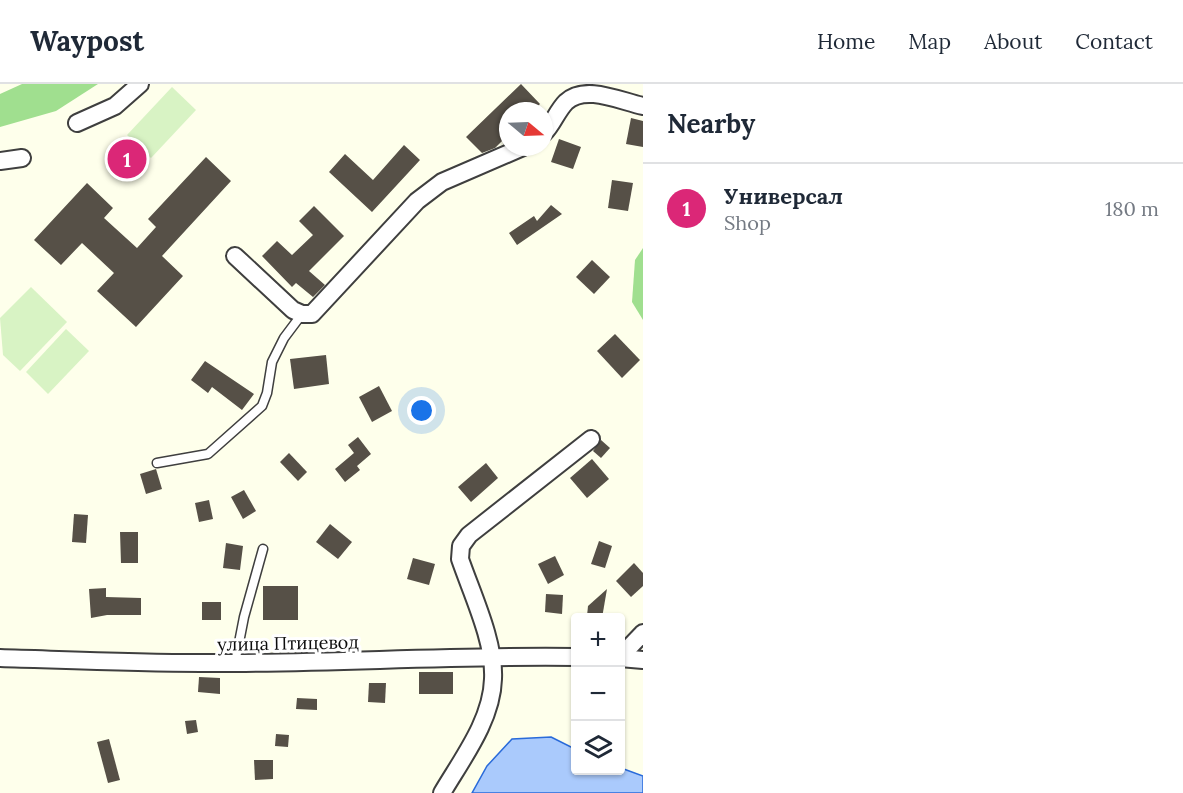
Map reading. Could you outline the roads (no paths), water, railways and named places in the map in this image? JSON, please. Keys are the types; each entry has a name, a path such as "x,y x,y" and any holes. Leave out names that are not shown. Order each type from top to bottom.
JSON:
{"street":[{"path":"77,123 115,106 140,84"},
{"path":"553,120 566,102 579,94 594,94 643,106"},
{"path":"235,256 293,310 302,314 312,314 321,307 417,201 442,182 502,156"},
{"path":"0,161 22,158"},
{"path":"442,793 476,735 488,706 493,680 491,656 460,559 461,546 469,535 591,439"},
{"path":"625,653 643,633"},
{"name":"улица Птицевод","path":"0,658 235,663 491,656 571,657"},
{"path":"625,658 643,660"}],"lane":[{"path":"157,463 208,454 262,406 267,393 272,362 284,338 302,314"},
{"path":"235,663 244,618 263,549"}],"water":[{"path":"551,737 571,747 571,775 625,775 625,769 643,776 643,793 472,793 487,766 512,739"}],"place":[{"name":"Универсал","path":"127,159"}]}
